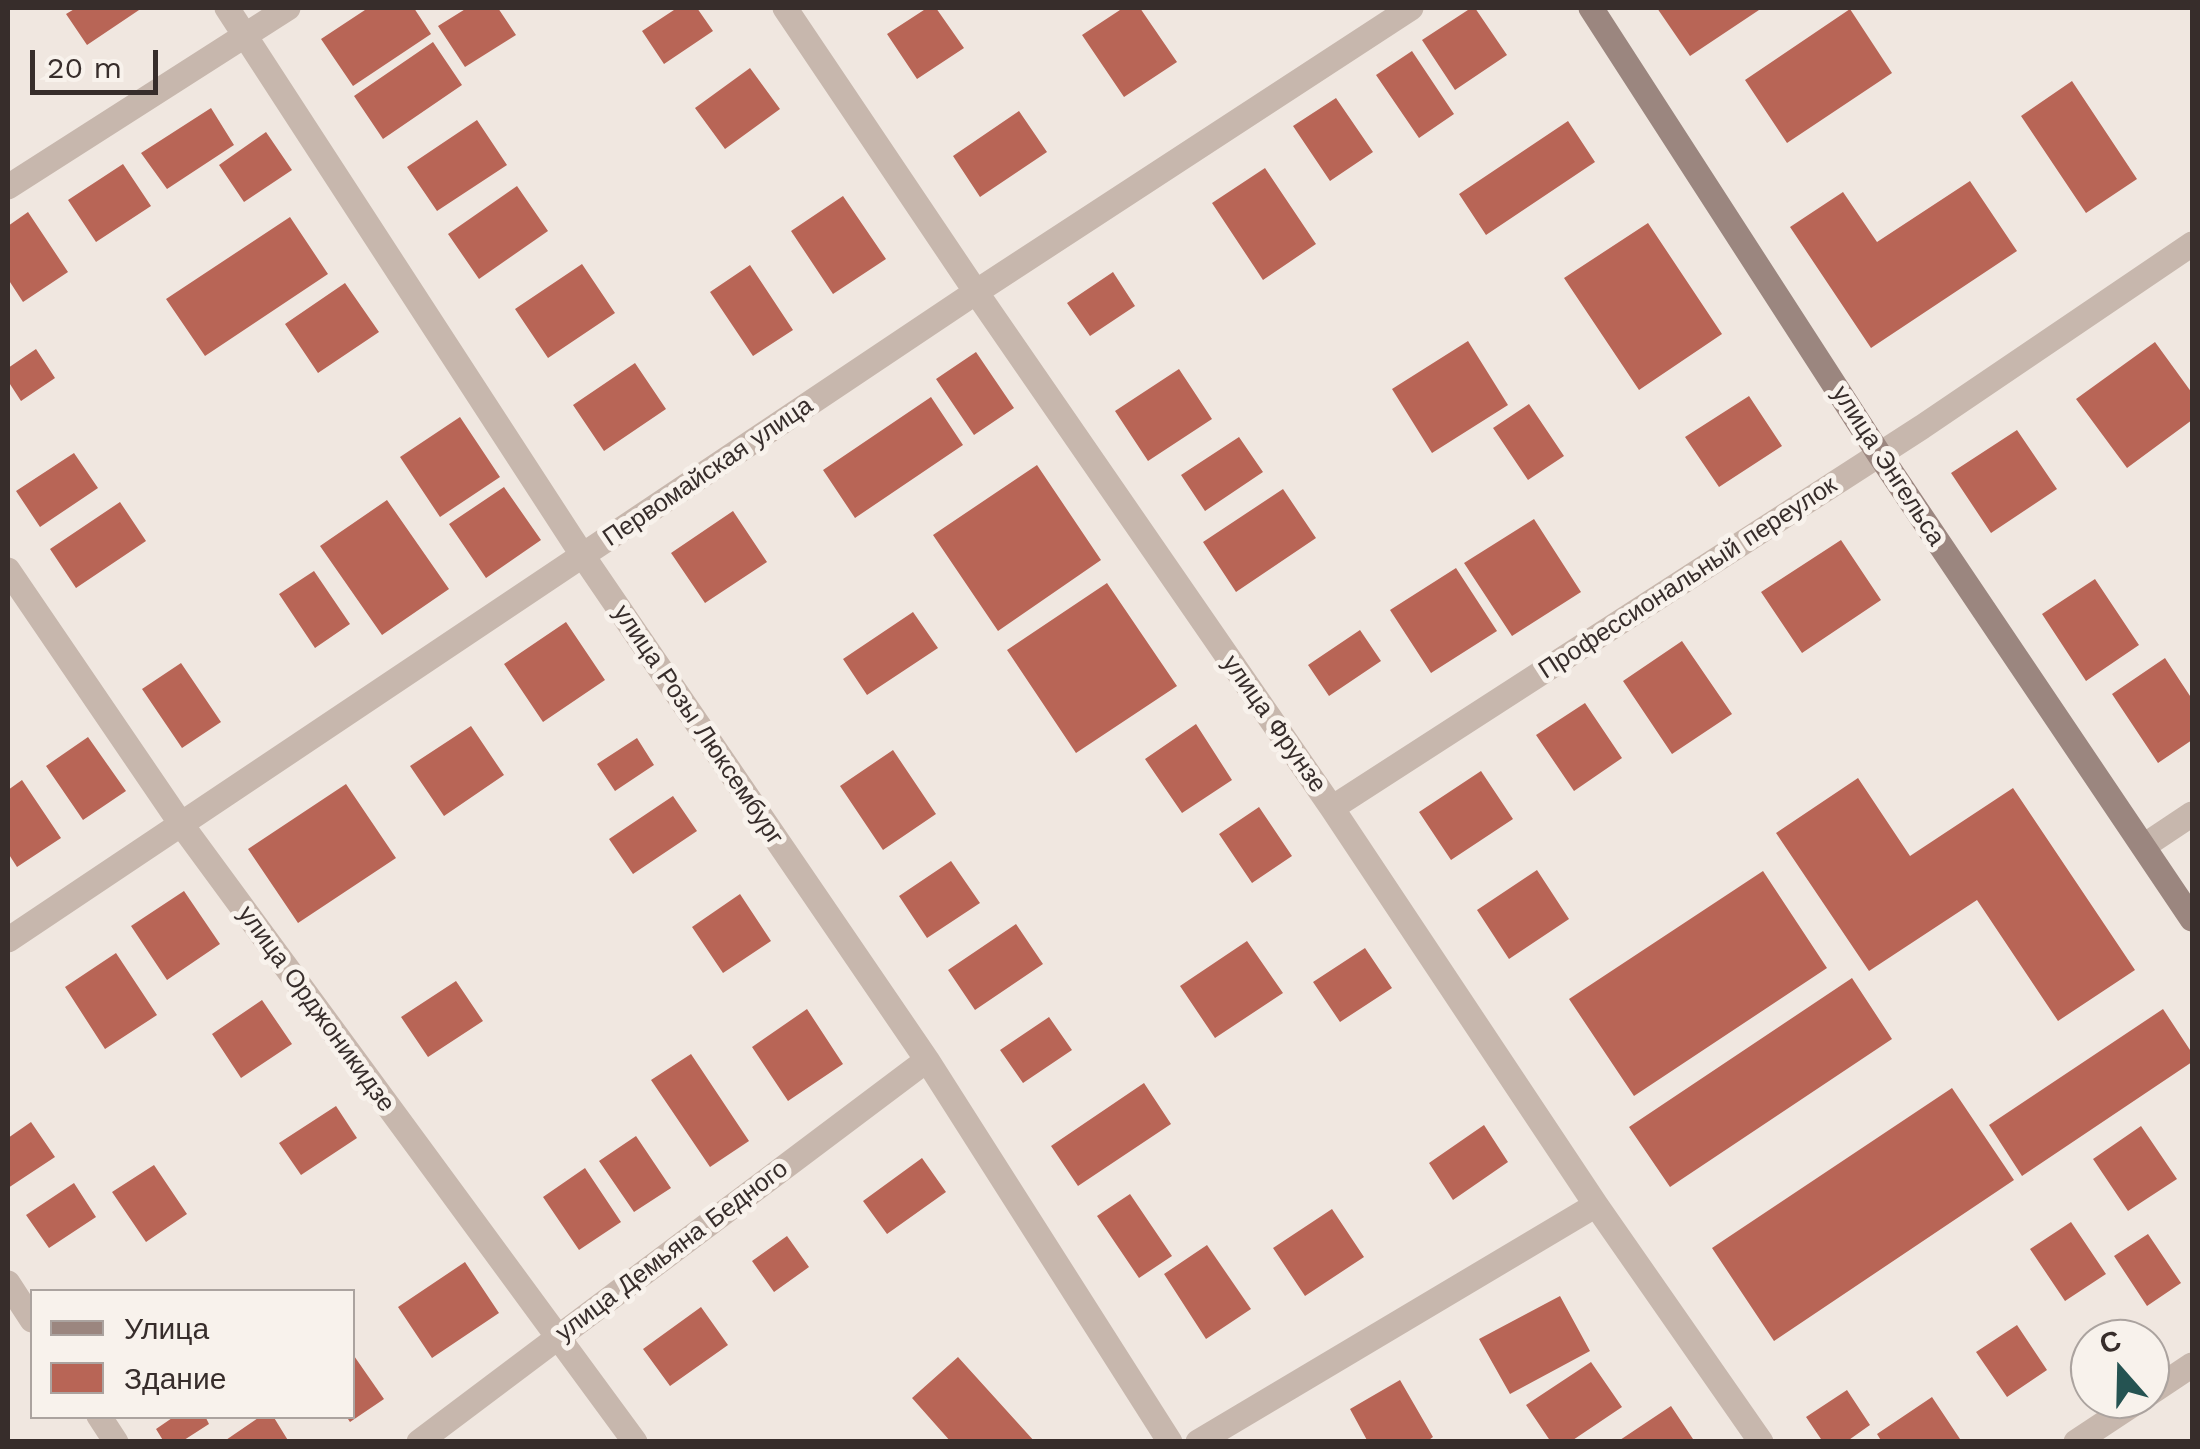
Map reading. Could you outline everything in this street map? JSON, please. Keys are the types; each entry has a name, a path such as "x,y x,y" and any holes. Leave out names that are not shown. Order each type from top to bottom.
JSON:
{"main road":[{"name":"улица Энгельса","path":"1591,8 1880,454 2192,919"}],"street":[{"name":"улица Розы Люксембург","path":"227,8 582,556 927,1060 1170,1442"},
{"path":"8,188 288,8"},
{"name":"улица Фрунзе","path":"784,8 1332,808 1596,1206 1761,1442"},
{"name":"Первомайская улица","path":"8,940 976,292 1410,8"},
{"name":"Профессиональный переулок","path":"1332,808 1880,454 2192,244"},
{"name":"улица Орджоникидзе","path":"8,570 181,824 634,1442"},
{"path":"2144,846 2192,814"},
{"name":"улица Демьяна Бедного","path":"419,1442 927,1060"},
{"path":"1198,1442 1596,1206"},
{"path":"8,1284 30,1317"},
{"path":"2170,1380 2192,1365"},
{"path":"101,1419 116,1442"},
{"path":"2076,1442 2111,1419"}],"building":[{"path":"76,8 142,8 87,45 66,14"},
{"path":"368,8 414,8 431,34 353,86 321,39"},
{"path":"467,8 498,8 516,35 465,67 438,26"},
{"path":"677,8 697,8 713,31 664,64 642,31"},
{"path":"927,8 936,8 964,48 917,79 887,34"},
{"path":"1123,8 1140,8 1177,62 1124,97 1082,35"},
{"path":"1475,8 1507,55 1455,90 1422,40"},
{"path":"1657,8 1762,8 1690,56"},
{"path":"1850,9 1892,73 1787,143 1745,80"},
{"path":"433,42 462,85 383,139 354,96"},
{"path":"1412,51 1454,114 1419,138 1376,75"},
{"path":"750,68 780,109 725,149 695,108"},
{"path":"2072,81 2137,179 2086,213 2021,116"},
{"path":"1336,98 1373,152 1330,181 1293,126"},
{"path":"211,108 234,145 167,189 141,153"},
{"path":"1019,111 1047,152 980,197 953,156"},
{"path":"477,120 507,165 437,211 407,167"},
{"path":"1568,121 1595,162 1486,235 1459,194"},
{"path":"266,132 292,170 244,202 219,165"},
{"path":"123,164 151,206 96,242 68,200"},
{"path":"1265,168 1316,244 1263,280 1212,203"},
{"path":"1970,181 2017,251 1871,348 1790,227 1843,192 1877,242"},
{"path":"517,186 548,231 479,279 448,234"},
{"path":"843,196 886,259 833,294 791,231"},
{"path":"28,212 68,272 23,302 8,279 8,226"},
{"path":"290,217 328,274 205,356 166,299"},
{"path":"1648,223 1722,334 1639,390 1564,278"},
{"path":"582,264 615,313 548,358 515,309"},
{"path":"750,265 793,330 753,356 710,292"},
{"path":"1113,272 1135,306 1090,336 1067,303"},
{"path":"345,283 379,332 318,373 285,324"},
{"path":"1468,341 1508,405 1432,453 1392,389"},
{"path":"2155,342 2192,393 2192,420 2127,468 2076,399"},
{"path":"36,349 55,378 21,401 8,381 8,368"},
{"path":"976,352 1014,408 974,435 936,379"},
{"path":"635,363 666,409 604,451 573,405"},
{"path":"1179,369 1212,419 1148,461 1115,411"},
{"path":"1749,396 1782,446 1719,487 1685,437"},
{"path":"931,397 963,445 855,518 823,470"},
{"path":"1529,404 1564,456 1528,480 1493,428"},
{"path":"460,417 500,477 440,517 400,457"},
{"path":"2017,430 2057,489 1991,533 1951,473"},
{"path":"1239,437 1263,472 1205,511 1181,475"},
{"path":"74,453 98,488 40,527 16,491"},
{"path":"1037,465 1101,560 998,631 933,535"},
{"path":"504,487 541,540 486,578 449,524"},
{"path":"1283,489 1316,538 1236,592 1203,542"},
{"path":"387,500 449,589 382,635 320,546"},
{"path":"120,502 146,541 76,588 50,549"},
{"path":"733,511 767,562 705,603 671,553"},
{"path":"1534,519 1581,592 1512,636 1464,563"},
{"path":"1841,540 1881,600 1802,653 1761,592"},
{"path":"1456,568 1497,631 1431,673 1390,610"},
{"path":"314,571 350,624 315,648 279,594"},
{"path":"2095,579 2139,645 2086,681 2042,614"},
{"path":"1107,583 1177,686 1076,753 1007,650"},
{"path":"913,612 938,648 867,695 843,659"},
{"path":"566,622 605,680 543,722 504,664"},
{"path":"1360,630 1381,661 1329,696 1308,665"},
{"path":"1682,641 1732,714 1672,754 1623,681"},
{"path":"2165,658 2192,699 2192,740 2158,763 2112,694"},
{"path":"181,663 221,722 182,748 142,689"},
{"path":"1585,703 1622,758 1574,791 1536,735"},
{"path":"1196,724 1232,780 1182,813 1145,759"},
{"path":"471,726 504,775 444,816 410,766"},
{"path":"88,737 126,791 83,820 46,766"},
{"path":"637,738 654,765 615,791 597,764"},
{"path":"893,750 936,814 883,850 840,786"},
{"path":"1481,771 1513,819 1451,860 1419,812"},
{"path":"1858,778 1910,856 2013,788 2135,970 2058,1021 1977,900 1869,971 1776,833"},
{"path":"22,780 61,838 17,867 8,853 8,790"},
{"path":"346,784 396,858 298,923 248,849"},
{"path":"673,796 697,831 633,874 609,839"},
{"path":"1259,807 1292,856 1252,883 1219,834"},
{"path":"951,861 980,903 927,938 899,896"},
{"path":"1537,870 1569,919 1509,959 1477,910"},
{"path":"1763,871 1827,968 1634,1096 1569,999"},
{"path":"184,891 220,944 167,980 131,926"},
{"path":"740,894 771,941 723,973 692,927"},
{"path":"1016,924 1043,964 975,1010 948,970"},
{"path":"1247,941 1283,993 1215,1038 1180,986"},
{"path":"1365,948 1392,988 1340,1022 1313,982"},
{"path":"116,953 157,1015 105,1049 65,987"},
{"path":"1852,978 1892,1039 1670,1187 1629,1127"},
{"path":"456,981 483,1021 428,1057 401,1017"},
{"path":"262,1000 292,1044 241,1078 212,1034"},
{"path":"807,1009 843,1064 788,1101 752,1047"},
{"path":"2163,1009 2192,1053 2192,1062 2022,1176 1989,1125"},
{"path":"1049,1017 1072,1050 1023,1083 1000,1050"},
{"path":"691,1054 749,1141 710,1167 651,1080"},
{"path":"1144,1083 1171,1124 1078,1186 1051,1146"},
{"path":"1952,1088 2014,1180 1774,1341 1712,1248"},
{"path":"336,1106 357,1138 301,1175 279,1143"},
{"path":"31,1122 55,1157 8,1188 8,1138"},
{"path":"1484,1125 1508,1162 1453,1200 1429,1163"},
{"path":"2141,1126 2177,1179 2128,1211 2093,1159"},
{"path":"636,1136 671,1188 634,1212 599,1161"},
{"path":"922,1158 946,1192 887,1234 863,1201"},
{"path":"154,1165 187,1214 146,1242 112,1192"},
{"path":"585,1168 621,1222 579,1250 543,1197"},
{"path":"74,1183 96,1217 49,1248 26,1215"},
{"path":"1130,1194 1172,1256 1139,1278 1097,1216"},
{"path":"1332,1209 1364,1257 1305,1296 1273,1248"},
{"path":"2071,1222 2106,1274 2065,1301 2030,1249"},
{"path":"2148,1234 2181,1283 2147,1306 2114,1256"},
{"path":"787,1236 809,1267 774,1292 752,1261"},
{"path":"1207,1245 1251,1309 1206,1339 1164,1274"},
{"path":"465,1262 499,1313 432,1358 398,1307"},
{"path":"1560,1296 1590,1351 1510,1394 1479,1339"},
{"path":"701,1307 728,1345 670,1386 643,1349"},
{"path":"2017,1325 2047,1370 2007,1397 1976,1352"},
{"path":"355,1357 384,1399 355,1419"},
{"path":"958,1357 1035,1442 951,1442 912,1398"},
{"path":"1591,1362 1622,1407 1570,1442 1551,1442 1526,1405"},
{"path":"1400,1380 1433,1437 1426,1442 1368,1442 1350,1409"},
{"path":"1847,1390 1870,1425 1846,1442 1823,1442 1806,1417"},
{"path":"1932,1397 1960,1439 1882,1442 1877,1434"},
{"path":"1671,1406 1695,1442 1617,1442"},
{"path":"171,1419 206,1419 209,1424 181,1442 164,1442 156,1429"},
{"path":"257,1419 275,1419 289,1442 223,1442"}]}
